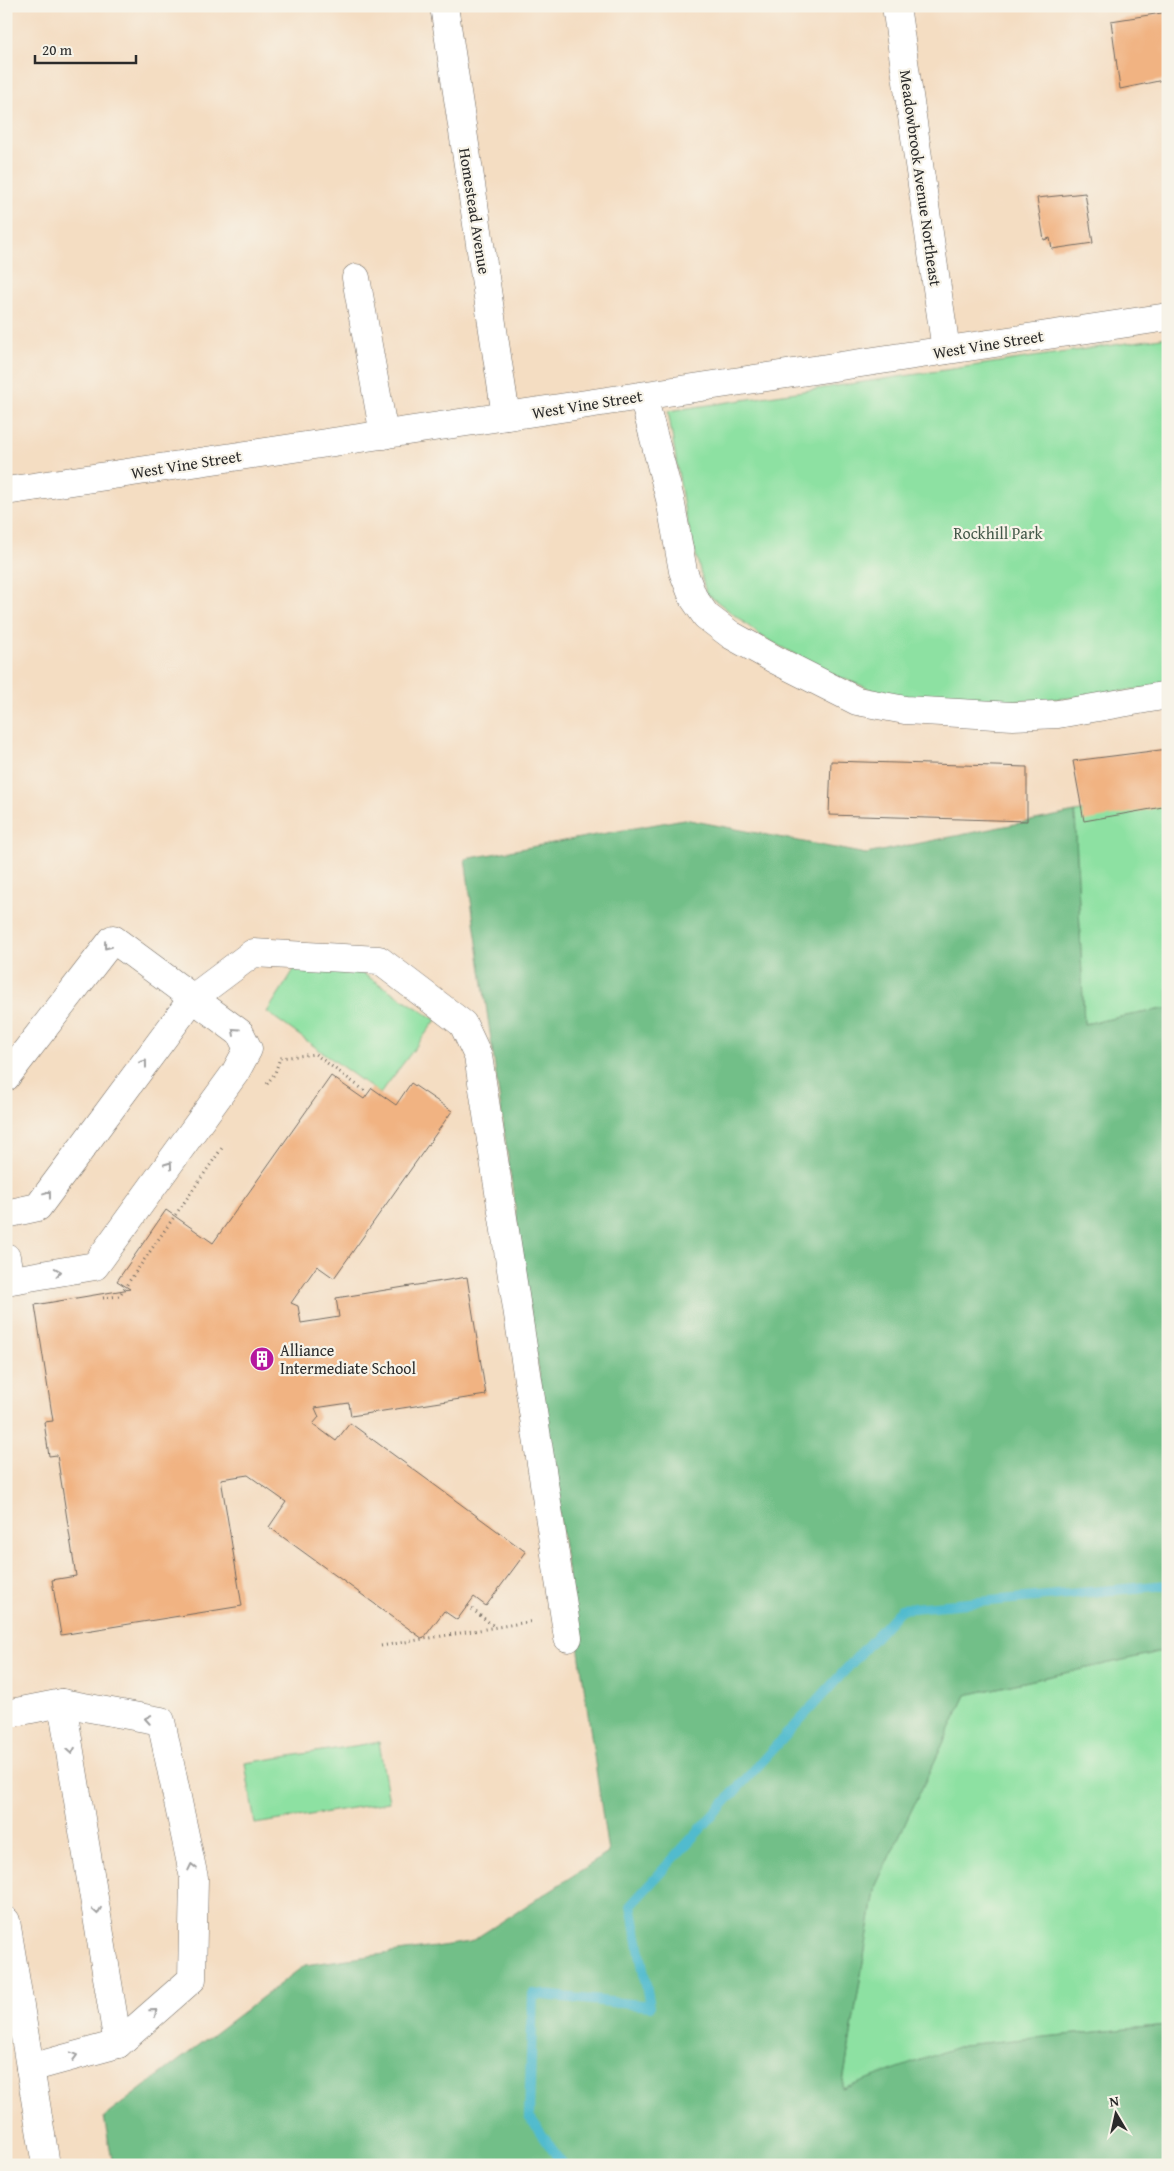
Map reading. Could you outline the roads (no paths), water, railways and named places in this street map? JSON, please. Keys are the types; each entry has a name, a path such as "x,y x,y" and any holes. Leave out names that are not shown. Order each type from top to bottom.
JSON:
{"street":[{"name":"Homestead Avenue","path":"444,6 506,416"},
{"name":"Meadowbrook Avenue Northeast","path":"896,6 946,350"},
{"path":"356,278 384,435"},
{"name":"West Vine Street","path":"6,491 1168,317"},
{"path":"643,396 670,499 683,571 692,597 706,616 738,639 857,701 904,710 1013,716 1058,714 1168,696"},
{"path":"6,1076 113,939 240,1033 248,1049 235,1073 95,1266 8,1272"},
{"path":"6,1214 38,1207 193,998 253,953 379,960 462,1024 478,1056 566,1628"},
{"path":"6,1714 62,1703 161,1721 194,1878 192,1979 118,2044 30,2068"},
{"path":"62,1703 118,2044"},
{"path":"6,1920 46,2165"}],"waterway":[{"path":"563,2165 529,2116 533,1994 650,2006 631,1905 901,1609 1168,1585"}],"place":[{"name":"Alliance Intermediate School","path":"262,1359"}],"park label":[{"name":"Rockhill Park","path":"998,533"}]}
